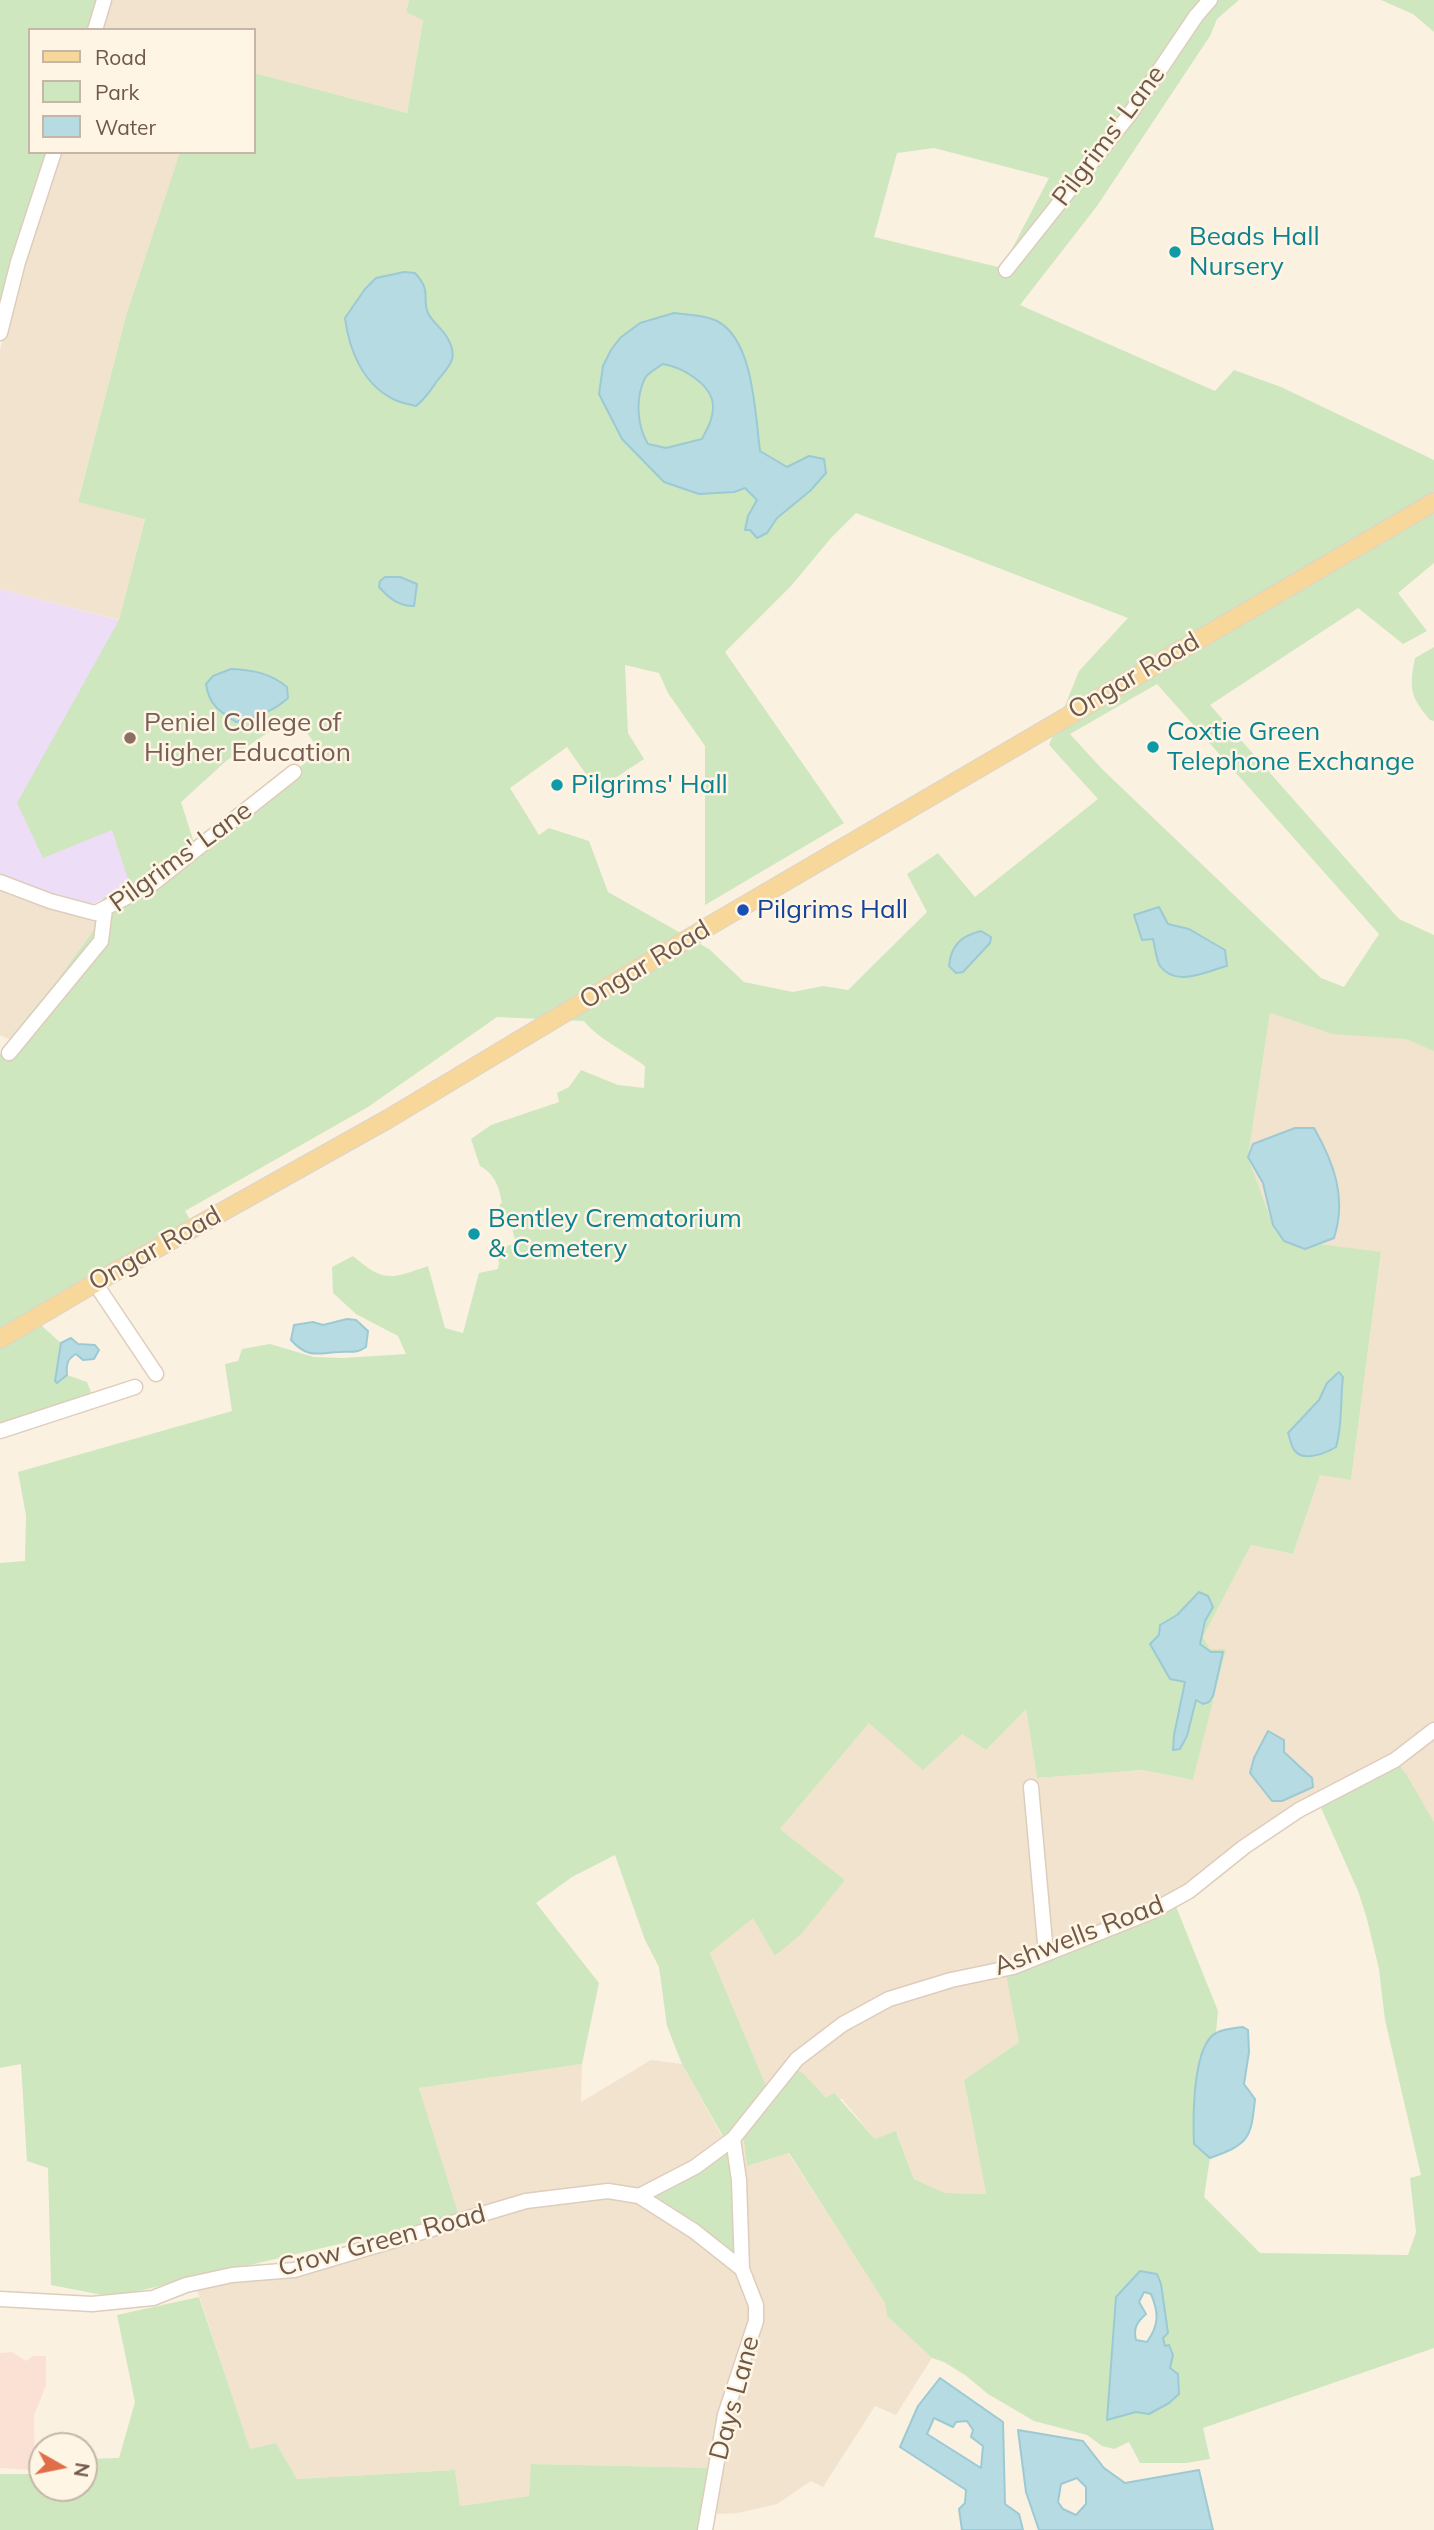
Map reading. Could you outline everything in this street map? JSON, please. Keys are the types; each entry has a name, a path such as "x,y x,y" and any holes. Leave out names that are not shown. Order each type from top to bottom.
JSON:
{"main road":[{"name":"Ongar Road","path":"0,1339 388,1119 711,925 1434,502"}],"street":[{"path":"96,28 104,0"},
{"name":"Pilgrims' Lane","path":"1006,270 1130,114 1196,16 1210,0"},
{"path":"0,332 18,262 53,154"},
{"name":"Pilgrims' Lane","path":"9,1053 101,941 105,909 150,885 294,772"},
{"path":"0,882 50,901 95,913 105,909"},
{"path":"95,1283 156,1374"},
{"path":"0,1432 135,1387"},
{"name":"Ashwells Road","path":"639,2196 695,2166 733,2139 796,2059 843,2024 889,1999 951,1980 1013,1967 1151,1912 1189,1891 1244,1847 1299,1810 1395,1760 1434,1730"},
{"path":"1031,1787 1046,1954"},
{"path":"733,2139 739,2180 742,2269"},
{"name":"Crow Green Road","path":"0,2299 92,2304 153,2298 186,2285 232,2275 294,2270 526,2201 608,2191 639,2196"},
{"path":"639,2196 694,2231 742,2269"},
{"name":"Days Lane","path":"705,2530 725,2414 756,2321 754,2298 742,2269"}],"shaded area":[{"path":"109,0 409,0 406,12 423,19 407,113 256,74 256,28 99,28"},
{"path":"58,154 179,154 127,312 78,501 145,518 119,620 0,589 0,350 23,264"},
{"name":"Peniel College of Higher Education","path":"0,589 312,671 226,761 181,802 131,885 95,903 81,905 0,878"},
{"path":"0,890 97,923 58,979 9,1039 0,1035"},
{"path":"1434,1005 1434,1822 1407,1775 1394,1760 1244,1846 1019,2042 964,2080 986,2194 945,2193 914,2179 897,2132 875,2139 842,2099 826,2099 805,2075 769,2094 710,1953 753,1917 776,1956 845,1880 780,1829 869,1723 962,1734 986,1750 1026,1708 1037,1778 1142,1770 1193,1780 1225,1649 1210,1649 1203,1637 1251,1545 1293,1554 1320,1474 1351,1480 1381,1253 1320,1244 1305,1249 1273,1225 1248,1157 1270,1013 1332,1034"},
{"path":"651,2060 682,2064 723,2138 743,2135 747,2166 788,2153 886,2303 887,2316 932,2358 896,2415 875,2406 823,2487 811,2481 777,2504 738,2513 717,2514 716,2468 532,2464 529,2496 460,2506 455,2470 297,2479 276,2443 250,2450 195,2283 268,2273 460,2220 419,2088 582,2064 581,2102"},
{"path":"12,2352 26,2361 33,2356 46,2356 46,2385 34,2415 34,2432 28,2432 28,2470 0,2468 0,2353"}],"green space":[{"path":"0,0 104,0 96,28 28,28 28,154 53,154 0,333"},
{"path":"409,0 1239,0 1217,19 1210,36 1097,206 1020,305 1215,391 1234,370 1281,387 1434,460 1434,563 1398,593 1427,631 1403,644 1358,608 1210,705 1399,919 1434,935 1434,1051 1406,1039 1332,1034 1270,1013 1248,1157 1273,1225 1305,1249 1320,1244 1381,1252 1351,1480 1320,1475 1293,1554 1251,1545 1203,1637 1210,1649 1226,1649 1193,1780 1142,1770 1037,1778 1026,1709 986,1750 962,1734 923,1770 869,1723 780,1829 845,1880 802,1933 775,1956 753,1918 710,1953 769,2093 791,2066 805,2075 826,2098 834,2093 875,2139 896,2131 914,2179 945,2193 986,2194 964,2080 1019,2042 1005,1969 1173,1899 1218,2011 1216,2033 1202,2056 1196,2085 1194,2144 1210,2158 1204,2197 1260,2253 1408,2255 1416,2232 1410,2178 1421,2175 1385,2020 1379,1969 1367,1919 1358,1891 1318,1801 1395,1760 1407,1775 1434,1822 1434,2348 1203,2428 1210,2459 1186,2463 1140,2463 1129,2442 1114,2449 1102,2446 1087,2435 1034,2421 988,2394 944,2362 932,2358 887,2316 885,2303 789,2153 747,2166 743,2135 734,2128 724,2138 682,2064 667,2026 659,1967 645,1940 615,1855 572,1877 536,1903 599,1983 582,2064 419,2088 459,2216 113,2297 51,2285 48,2168 27,2161 21,2064 0,2068 0,1563 25,1561 26,1515 18,1472 232,1411 225,1364 238,1361 242,1349 270,1344 314,1357 343,1358 406,1354 398,1336 356,1314 333,1293 332,1267 353,1256 373,1271 388,1276 405,1274 428,1266 445,1328 463,1333 479,1273 498,1269 495,1250 516,1243 510,1221 499,1213 502,1203 498,1186 493,1177 480,1166 471,1139 491,1125 559,1102 557,1093 569,1087 581,1070 618,1085 644,1088 645,1066 604,1039 584,1021 497,1017 368,1107 185,1211 195,1228 34,1319 61,1343 55,1375 58,1383 67,1375 87,1382 94,1400 0,1432 0,1054 8,1053 9,1039 93,931 103,898 130,885 112,830 43,858 17,803 119,620 145,519 78,502 127,312 179,154 256,154 256,74 407,113 423,20 406,12","holes":["934,148 1049,178 1002,268 874,237 897,153","856,513 1128,618 1079,671 1049,745 1098,799 975,897 938,853 907,874 927,912 848,990 823,986 793,992 744,982 709,949 608,892 589,841 549,828 539,835 510,788 567,747 597,790 644,759 628,733 625,665 659,673 668,693 705,746 705,905 844,823 725,652 791,586","1157,684 1379,934 1344,987 1321,978 1102,769 1070,734","294,715 320,751 196,849 181,802 226,761","1161,2284 1168,2333 1163,2338 1165,2346 1173,2355 1170,2368 1149,2414 1136,2411 1107,2420 1116,2297"]},
{"path":"1381,0 1434,0 1434,32 1413,14"},
{"path":"1434,647 1434,721 1430,720 1418,705 1413,692 1412,677 1415,658"},
{"path":"733,2139 742,2269 639,2196"},
{"path":"199,2297 250,2449 276,2443 297,2479 455,2470 460,2506 529,2496 531,2464 717,2468 705,2530 0,2530 0,2474 28,2474 28,2502 98,2502 98,2459 119,2458 135,2402 117,2315"}],"water":[{"path":"404,272 415,273 424,286 428,313 446,335 453,352 449,366 416,406 397,401 366,376 354,354 345,318 376,278"},
{"path":"674,313 702,316 717,321 739,344 746,361 760,451 787,467 809,456 824,459 826,473 810,491 777,518 767,533 757,538 750,530 745,530 748,516 757,500 745,488 734,492 699,494 664,482 622,439 599,394 603,366 620,338 640,323","holes":["663,364 696,378 708,392 713,408 711,420 702,439 666,448 648,444 641,429 639,403 645,378"]},
{"path":"385,577 400,577 417,584 414,606 399,603 379,587 380,581"},
{"path":"231,669 254,671 274,678 287,687 288,698 264,713 236,722 216,707 206,684 213,676"},
{"path":"1159,907 1168,924 1189,929 1225,950 1227,966 1192,976 1174,976 1167,973 1160,966 1153,939 1142,940 1134,915"},
{"path":"981,931 991,937 990,943 963,972 956,973 949,966 952,952 958,942"},
{"path":"1295,1128 1314,1128 1333,1168 1339,1195 1338,1223 1334,1238 1305,1249 1284,1241 1273,1225 1263,1183 1248,1157 1253,1144"},
{"path":"347,1319 356,1320 368,1331 366,1347 353,1352 313,1354 291,1340 294,1325 313,1322 323,1325"},
{"path":"71,1338 78,1344 95,1345 99,1350 94,1359 83,1360 76,1354 73,1356 68,1363 67,1375 57,1383 55,1381 61,1343"},
{"path":"1339,1372 1343,1377 1340,1429 1336,1447 1315,1455 1299,1454 1292,1447 1288,1433 1319,1400 1327,1383"},
{"path":"1199,1592 1208,1596 1213,1607 1205,1621 1200,1644 1211,1652 1223,1652 1213,1696 1209,1702 1203,1704 1196,1700 1187,1736 1180,1749 1173,1750 1185,1682 1170,1679 1150,1644 1159,1635 1160,1625 1177,1615"},
{"path":"1268,1731 1284,1740 1284,1752 1312,1778 1313,1787 1282,1801 1272,1801 1250,1773 1254,1758"},
{"path":"1243,2027 1248,2030 1249,2052 1244,2084 1255,2099 1252,2123 1246,2138 1240,2144 1210,2158 1194,2144 1194,2102 1202,2052 1216,2033"},
{"path":"1140,2271 1157,2274 1168,2333 1163,2338 1165,2346 1169,2345 1173,2355 1170,2368 1178,2374 1179,2394 1149,2414 1136,2412 1107,2420 1116,2297","holes":["1144,2292 1151,2294 1156,2324 1147,2342 1136,2340 1136,2325 1146,2314 1139,2302"]},
{"path":"940,2378 1003,2422 1005,2504 1019,2514 1023,2530 962,2530 959,2509 965,2503 966,2490 900,2447 918,2406","holes":["934,2418 953,2427 956,2422 967,2421 973,2430 971,2437 983,2446 981,2468 927,2434"]},
{"path":"1018,2430 1083,2441 1104,2468 1125,2483 1199,2470 1213,2530 1039,2530 1026,2492","holes":["1077,2478 1086,2487 1086,2504 1076,2515 1063,2509 1058,2502 1061,2484"]}],"place":[{"name":"Beads Hall Nursery","path":"1175,252"},
{"name":"Peniel College of Higher Education","path":"130,738"},
{"name":"Coxtie Green Telephone Exchange","path":"1153,747"},
{"name":"Pilgrims' Hall","path":"557,785"},
{"name":"Pilgrims Hall","path":"743,910"},
{"name":"Bentley Crematorium & Cemetery","path":"474,1234"}]}
